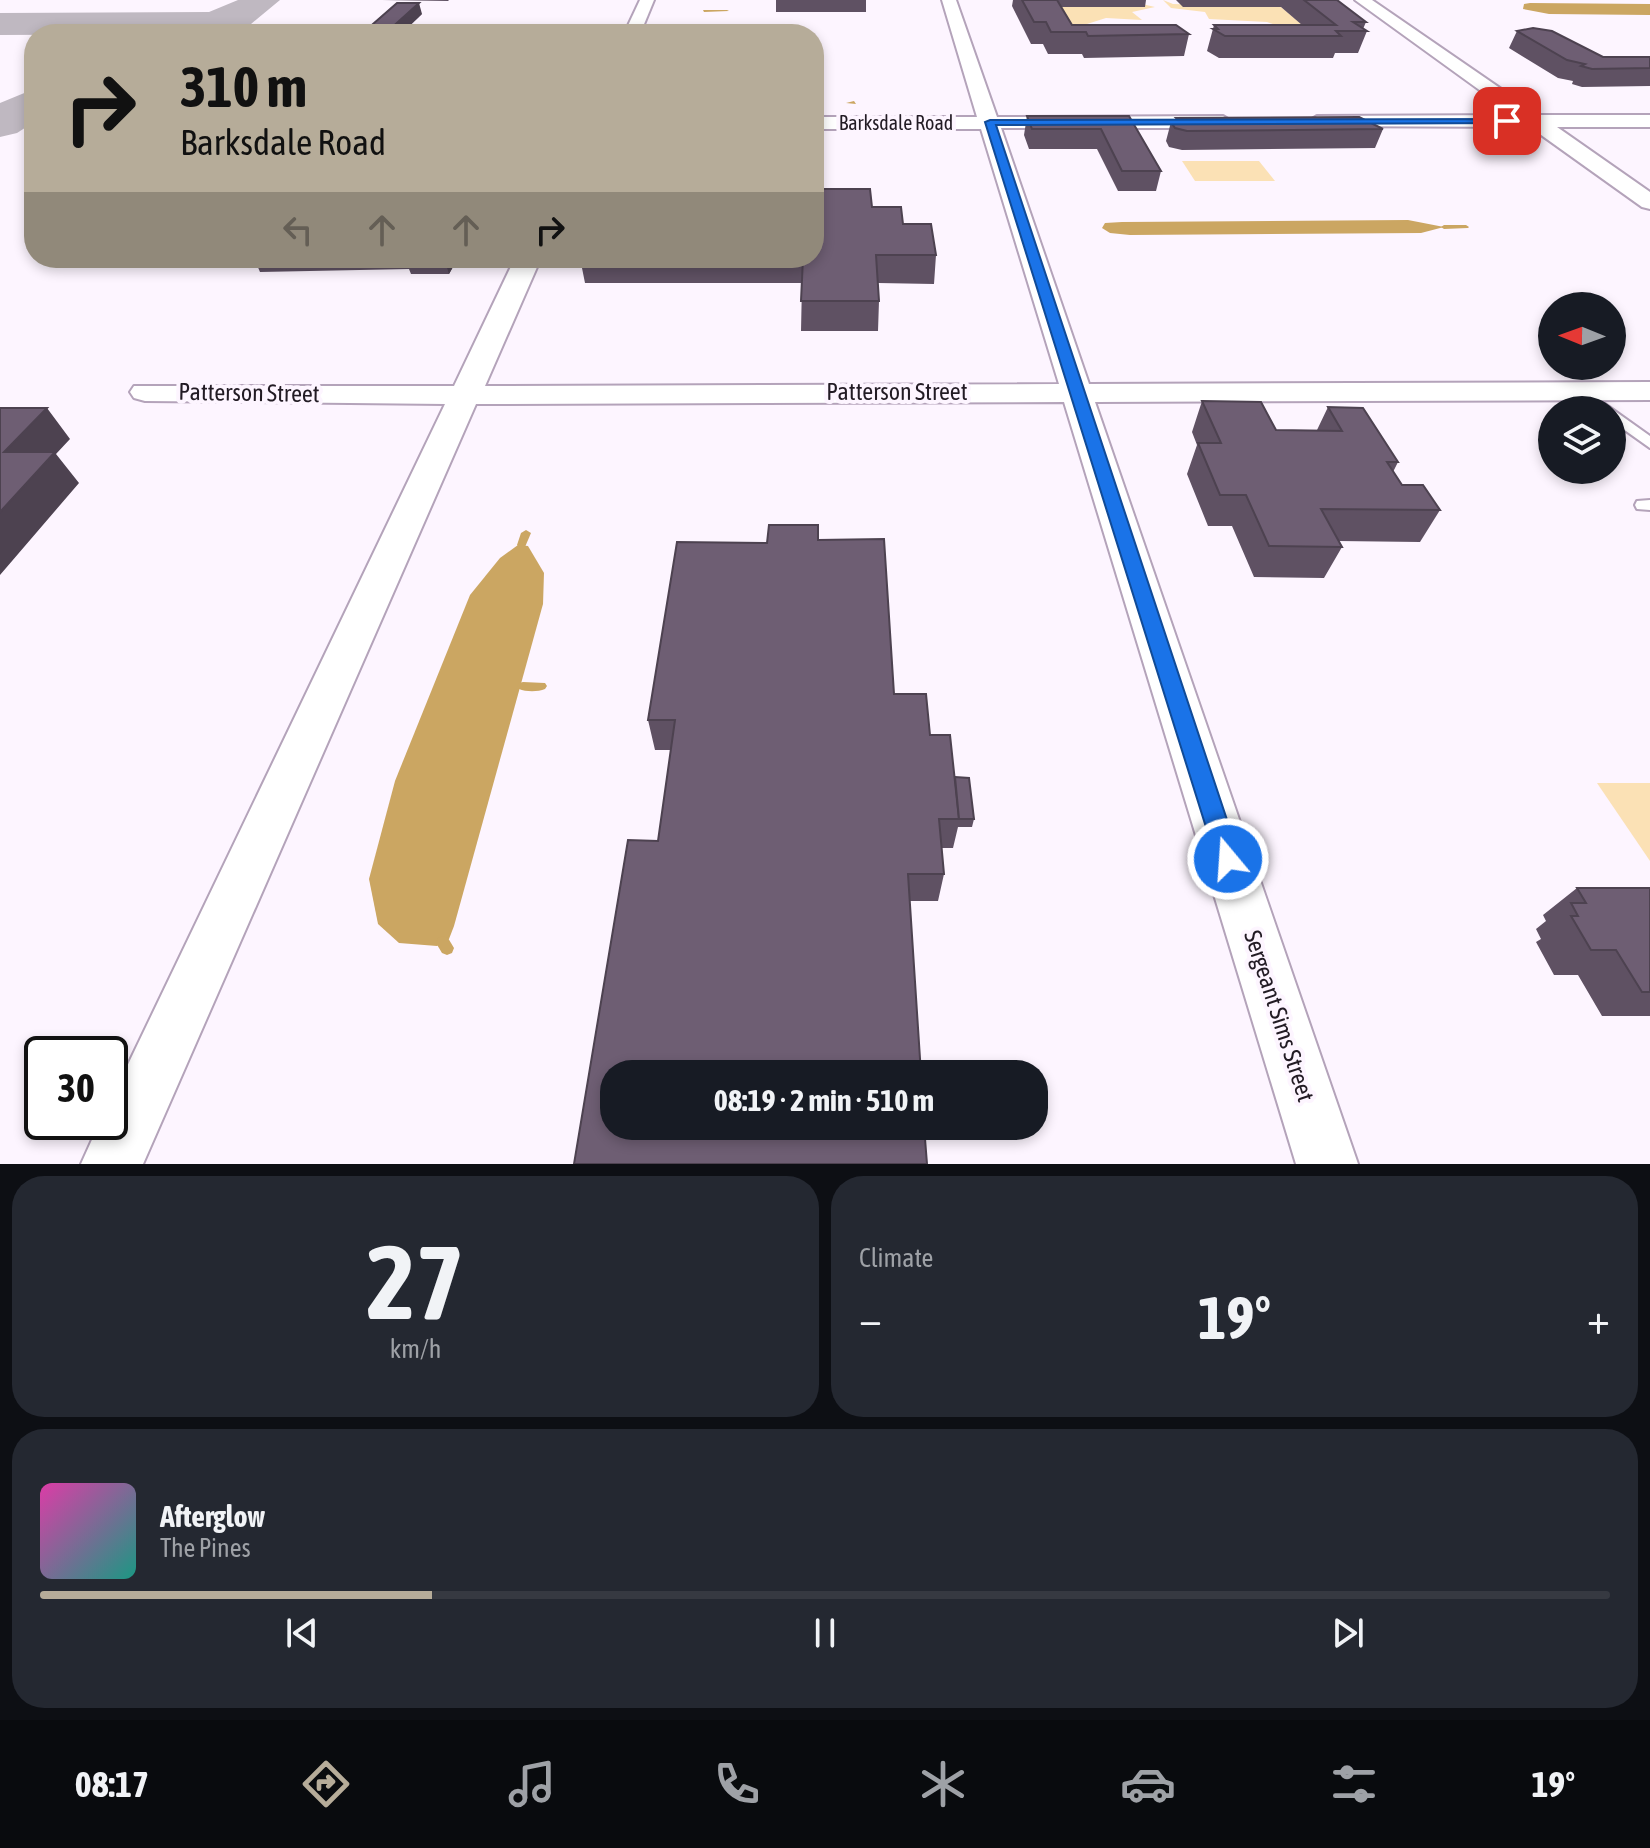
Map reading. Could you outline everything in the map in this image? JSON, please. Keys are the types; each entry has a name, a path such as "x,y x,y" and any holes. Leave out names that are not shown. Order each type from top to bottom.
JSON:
{"street":[{"path":"636,24 647,0"},
{"name":"Sergeant Sims Street","path":"949,0 1327,1164"},
{"path":"1362,0 1650,202"},
{"path":"1293,122 1650,121"},
{"name":"Barksdale Road","path":"824,123 1250,122"},
{"path":"112,1164 523,268"},
{"name":"Patterson Street","path":"145,392 465,395 1650,391"}],"lane":[{"path":"1581,391 1588,396"},
{"path":"1626,425 1650,443"}],"shaded area":[{"path":"1163,0 1173,4 1281,7 1323,42 1267,22 1209,19 1205,12 1171,8"},
{"path":"1142,4 1155,7 1132,12 1142,20 1106,18 1087,24 1080,34 1045,7"},
{"path":"1524,4 1650,4 1650,15 1549,14 1523,9"},
{"path":"1182,161 1259,161 1275,181 1195,181"},
{"path":"1408,220 1444,227 1421,233 1130,235 1110,233 1102,228 1105,223 1122,222"},
{"path":"518,545 528,546 544,573 543,604 454,926 449,939 437,946 399,943 378,924 369,879 395,781 470,595 500,558"},
{"path":"1597,783 1650,783 1650,861"}],"building":[{"path":"1022,0 1057,0 1072,25 1176,25 1189,34 1088,36 1086,32 1051,32 1046,22 1034,22"},
{"path":"1304,0 1337,0 1366,22 1353,22 1367,31 1336,31 1341,36 1225,36 1213,29 1218,29 1214,25 1336,25"},
{"path":"397,3 419,3 396,24 373,24"},
{"path":"1533,28 1552,31 1603,57 1650,57 1650,68 1592,69 1581,66 1585,64 1567,60 1517,31"},
{"path":"1027,116 1129,116 1161,171 1122,171 1101,129 1032,129"},
{"path":"1359,117 1383,129 1187,131 1175,128 1171,122 1179,121 1176,118"},
{"path":"824,189 870,189 872,207 901,207 903,224 931,224 936,255 876,255 879,301 801,301 803,268 824,268"},
{"path":"1202,401 1261,402 1276,430 1342,431 1328,407 1363,408 1398,462 1387,462 1402,485 1423,485 1440,510 1321,509 1342,547 1269,546 1246,495 1220,495 1198,443 1221,443"},
{"path":"0,408 47,408 4,452 55,452 0,512"},
{"path":"769,525 818,525 818,540 884,539 894,694 926,694 930,735 950,735 959,819 939,819 944,874 908,874 920,1060 600,1060 600,1140 925,1140 927,1164 574,1164 628,840 658,841 675,720 648,720 677,542 767,543"},
{"path":"955,777 969,778 974,819 959,819"},
{"path":"1577,888 1650,888 1650,992 1642,992 1616,950 1591,950 1571,916 1578,916 1571,903 1586,903"}],"waterway":[{"path":"1511,7 1523,7"},
{"path":"704,11 727,11"},
{"path":"849,103 854,103"},
{"path":"1444,227 1466,227"},
{"path":"522,545 526,533"},
{"path":"523,686 541,686"},
{"path":"443,943 447,948"}],"taxiway":[{"path":"0,24 209,23 238,16 262,0"},
{"path":"0,123 24,108"}],"route":[{"path":"1228,859 990,122 1507,121"}]}
